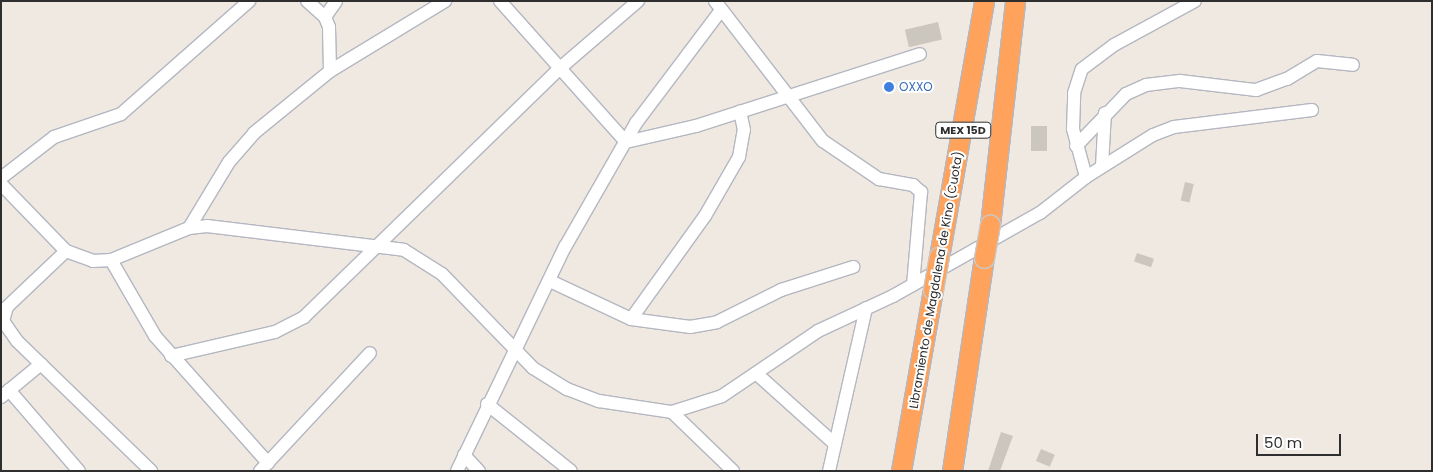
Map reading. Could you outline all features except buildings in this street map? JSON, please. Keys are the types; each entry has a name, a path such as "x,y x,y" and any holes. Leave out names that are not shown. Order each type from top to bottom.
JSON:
{"highway":[{"name":"Libramiento de Magdalena de Kino (Cuota)","path":"902,471 984,1"},
{"name":"MEX 15D","path":"952,471 990,225 1016,1"}],"street":[{"path":"1,178 54,137 121,114 249,1"},
{"path":"307,1 325,17 331,37 330,71"},
{"path":"325,17 336,1"},
{"path":"189,228 229,162 254,133 330,71 445,1"},
{"path":"500,1 626,142"},
{"path":"171,356 290,326 340,286 380,244 559,69 638,1"},
{"path":"1086,176 1076,146 1074,92 1082,68 1114,45 1195,1"},
{"path":"457,471 486,404 550,280 626,142 718,5 833,150 887,183 913,185 921,192 913,285"},
{"path":"626,142 740,111 787,93 920,54"},
{"path":"1076,146 1105,113 1126,94 1164,81 1256,90 1287,79 1317,61 1354,65"},
{"path":"1,184 66,251 79,258 111,260 189,228 245,228 380,244 404,250 442,274 515,351 567,389 608,403 672,412 722,396 758,375 818,331 913,285 1040,213 1086,176 1174,127 1312,110"},
{"path":"631,319 706,216 739,157 744,130 740,111"},
{"path":"1102,166 1105,113"},
{"path":"66,251 2,314 6,327 41,364 151,471"},
{"path":"111,260 171,356 264,467 370,353"},
{"path":"550,280 631,319 703,326 796,284 854,267"},
{"path":"829,471 866,308"},
{"path":"41,364 5,394 79,471"},
{"path":"758,375 836,444"},
{"path":"486,404 570,471"},
{"path":"672,412 733,471"},
{"path":"464,455 479,471"}],"place":[{"name":"OXXO","path":"889,87"}]}
